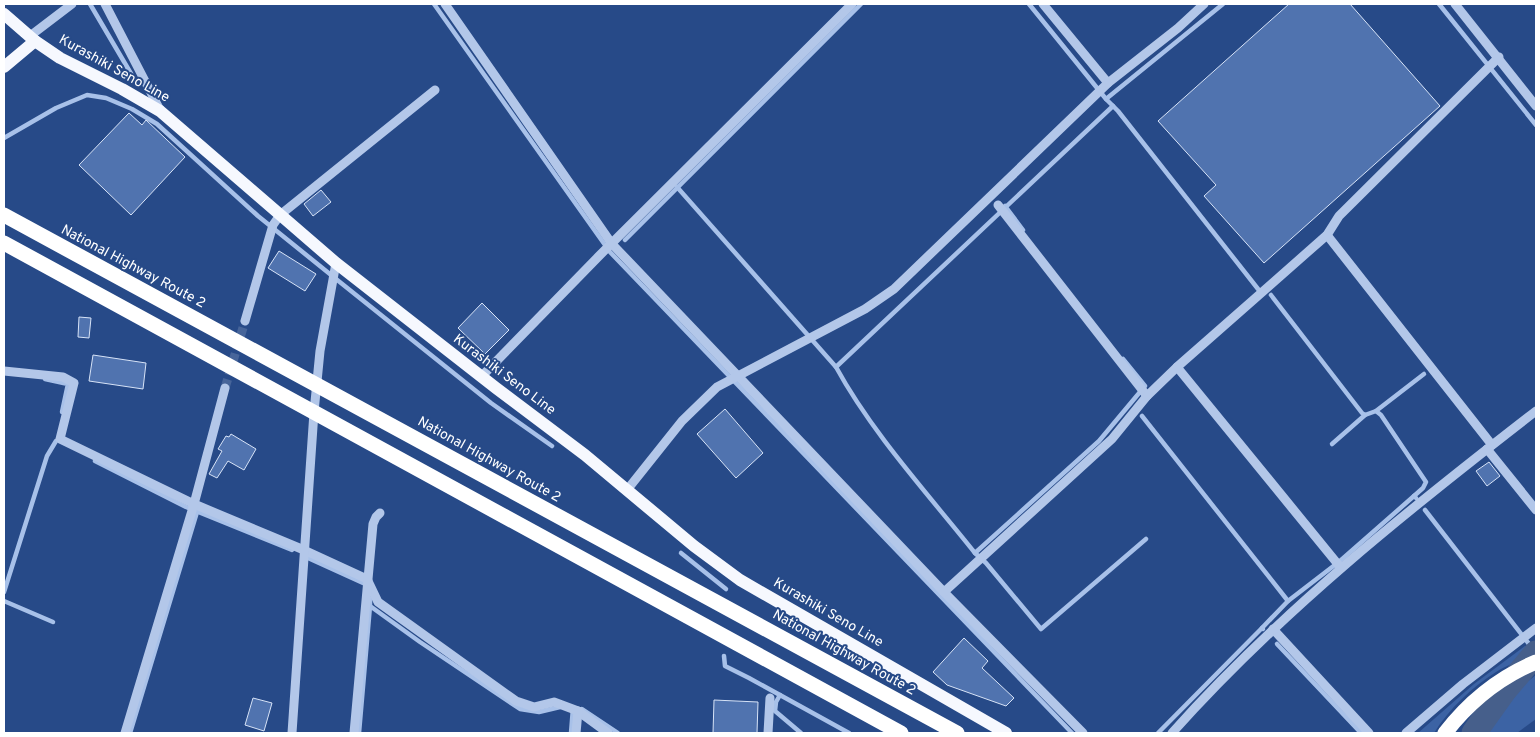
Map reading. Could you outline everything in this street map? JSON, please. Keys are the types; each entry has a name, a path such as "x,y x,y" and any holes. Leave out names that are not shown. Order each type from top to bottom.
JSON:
{"highway":[{"name":"National Highway Route 2","path":"4,215 958,733"},
{"path":"4,243 901,733"},
{"path":"1445,733 1456,719 1482,694 1516,672 1536,662"}],"main road":[{"name":"Kurashiki Seno Line","path":"4,14 60,58 122,89 160,111 274,224 335,266 585,455 694,546 740,580 1006,733"},
{"path":"4,67 33,38"}],"street":[{"path":"33,38 72,4"},
{"path":"104,4 160,111"},
{"path":"445,4 609,247 737,376 944,592 1083,733"},
{"path":"481,377 852,4"},
{"path":"1043,4 1108,83"},
{"path":"627,490 682,421 717,387 865,309 894,289 1108,83 1178,28 1204,4"},
{"path":"1455,4 1496,59 1536,106"},
{"path":"944,592 1112,439 1144,392 1177,367 1327,235 1338,216 1496,59"},
{"path":"245,321 274,224 435,90"},
{"path":"1000,208 1144,392"},
{"path":"1327,235 1536,510"},
{"path":"292,733 316,384 335,266"},
{"path":"1177,367 1338,564"},
{"path":"4,371 63,377 74,383 60,439 192,508 304,550 367,579 378,602 516,701 534,707 554,702 576,711 608,733"},
{"path":"125,733 192,508 224,388"},
{"path":"1172,733 1200,702 1338,564 1536,411"},
{"path":"354,733 373,524 380,513"},
{"path":"1406,733 1462,684 1536,628"},
{"path":"1273,629 1370,733"},
{"path":"768,733 770,698"},
{"path":"576,711 576,733"}],"shaded area":[{"path":"1525,646 1530,652 1478,684 1454,707 1434,733 1418,733 1474,684"},
{"path":"1536,675 1536,719 1517,733 1485,733 1514,692"}],"building":[{"path":"1289,4 1350,4 1440,106 1264,263 1204,196 1216,185 1158,121"},
{"path":"129,113 142,125 146,120 185,157 131,215 79,165"},
{"path":"321,190 331,202 313,216 304,204"},
{"path":"279,251 316,274 305,291 268,268"},
{"path":"482,303 509,330 485,354 458,328"},
{"path":"79,317 91,318 89,338 78,337"},
{"path":"93,355 146,363 143,389 89,381"},
{"path":"725,409 763,453 736,478 697,434"},
{"path":"231,434 256,449 244,470 228,461 217,478 209,474 222,451 218,449 226,436 229,437"},
{"path":"1489,462 1500,476 1487,486 1476,471"},
{"path":"964,638 988,661 982,668 1014,698 1006,706 947,685 933,672"},
{"path":"253,698 272,703 264,731 245,725"},
{"path":"714,700 758,702 757,733 713,733"}],"waterway":[{"path":"90,4 133,77"},
{"path":"434,4 610,252 1072,733"},
{"path":"625,240 861,4"},
{"path":"1029,4 1106,99 1118,111 1258,289"},
{"path":"1106,99 1223,4"},
{"path":"1439,4 1536,125"},
{"path":"4,138 56,108 87,95 106,98 132,109 157,124 258,216 341,283 491,403 552,446"},
{"path":"836,367 1113,106"},
{"path":"677,187 836,367 866,416 901,463 1041,629 1146,539"},
{"path":"1005,206 1023,230"},
{"path":"1271,295 1362,413 1365,415 1376,411 1381,415 1426,482 1423,488 1414,496 1416,498"},
{"path":"975,553 1099,441 1145,386 1123,359"},
{"path":"1376,411 1424,374"},
{"path":"45,379 68,384 62,412"},
{"path":"1332,444 1365,415"},
{"path":"1142,416 1288,601 1262,628"},
{"path":"4,592 47,456 56,441"},
{"path":"95,461 186,507 292,550"},
{"path":"1288,601 1340,561 1414,496"},
{"path":"1425,510 1536,653"},
{"path":"130,733 197,512"},
{"path":"681,553 726,589"},
{"path":"308,558 363,583"},
{"path":"370,599 370,606 520,709 539,712 560,707"},
{"path":"4,601 53,622"},
{"path":"359,733 370,606"},
{"path":"1158,733 1263,629"},
{"path":"1277,644 1361,733"},
{"path":"1474,733 1504,691 1536,653"},
{"path":"724,656 725,666 849,733"},
{"path":"780,695 776,702 775,711 801,733"},
{"path":"571,733 573,708"},
{"path":"582,709 618,733"}],"tunnel":[{"path":"225,388 245,321"}]}
